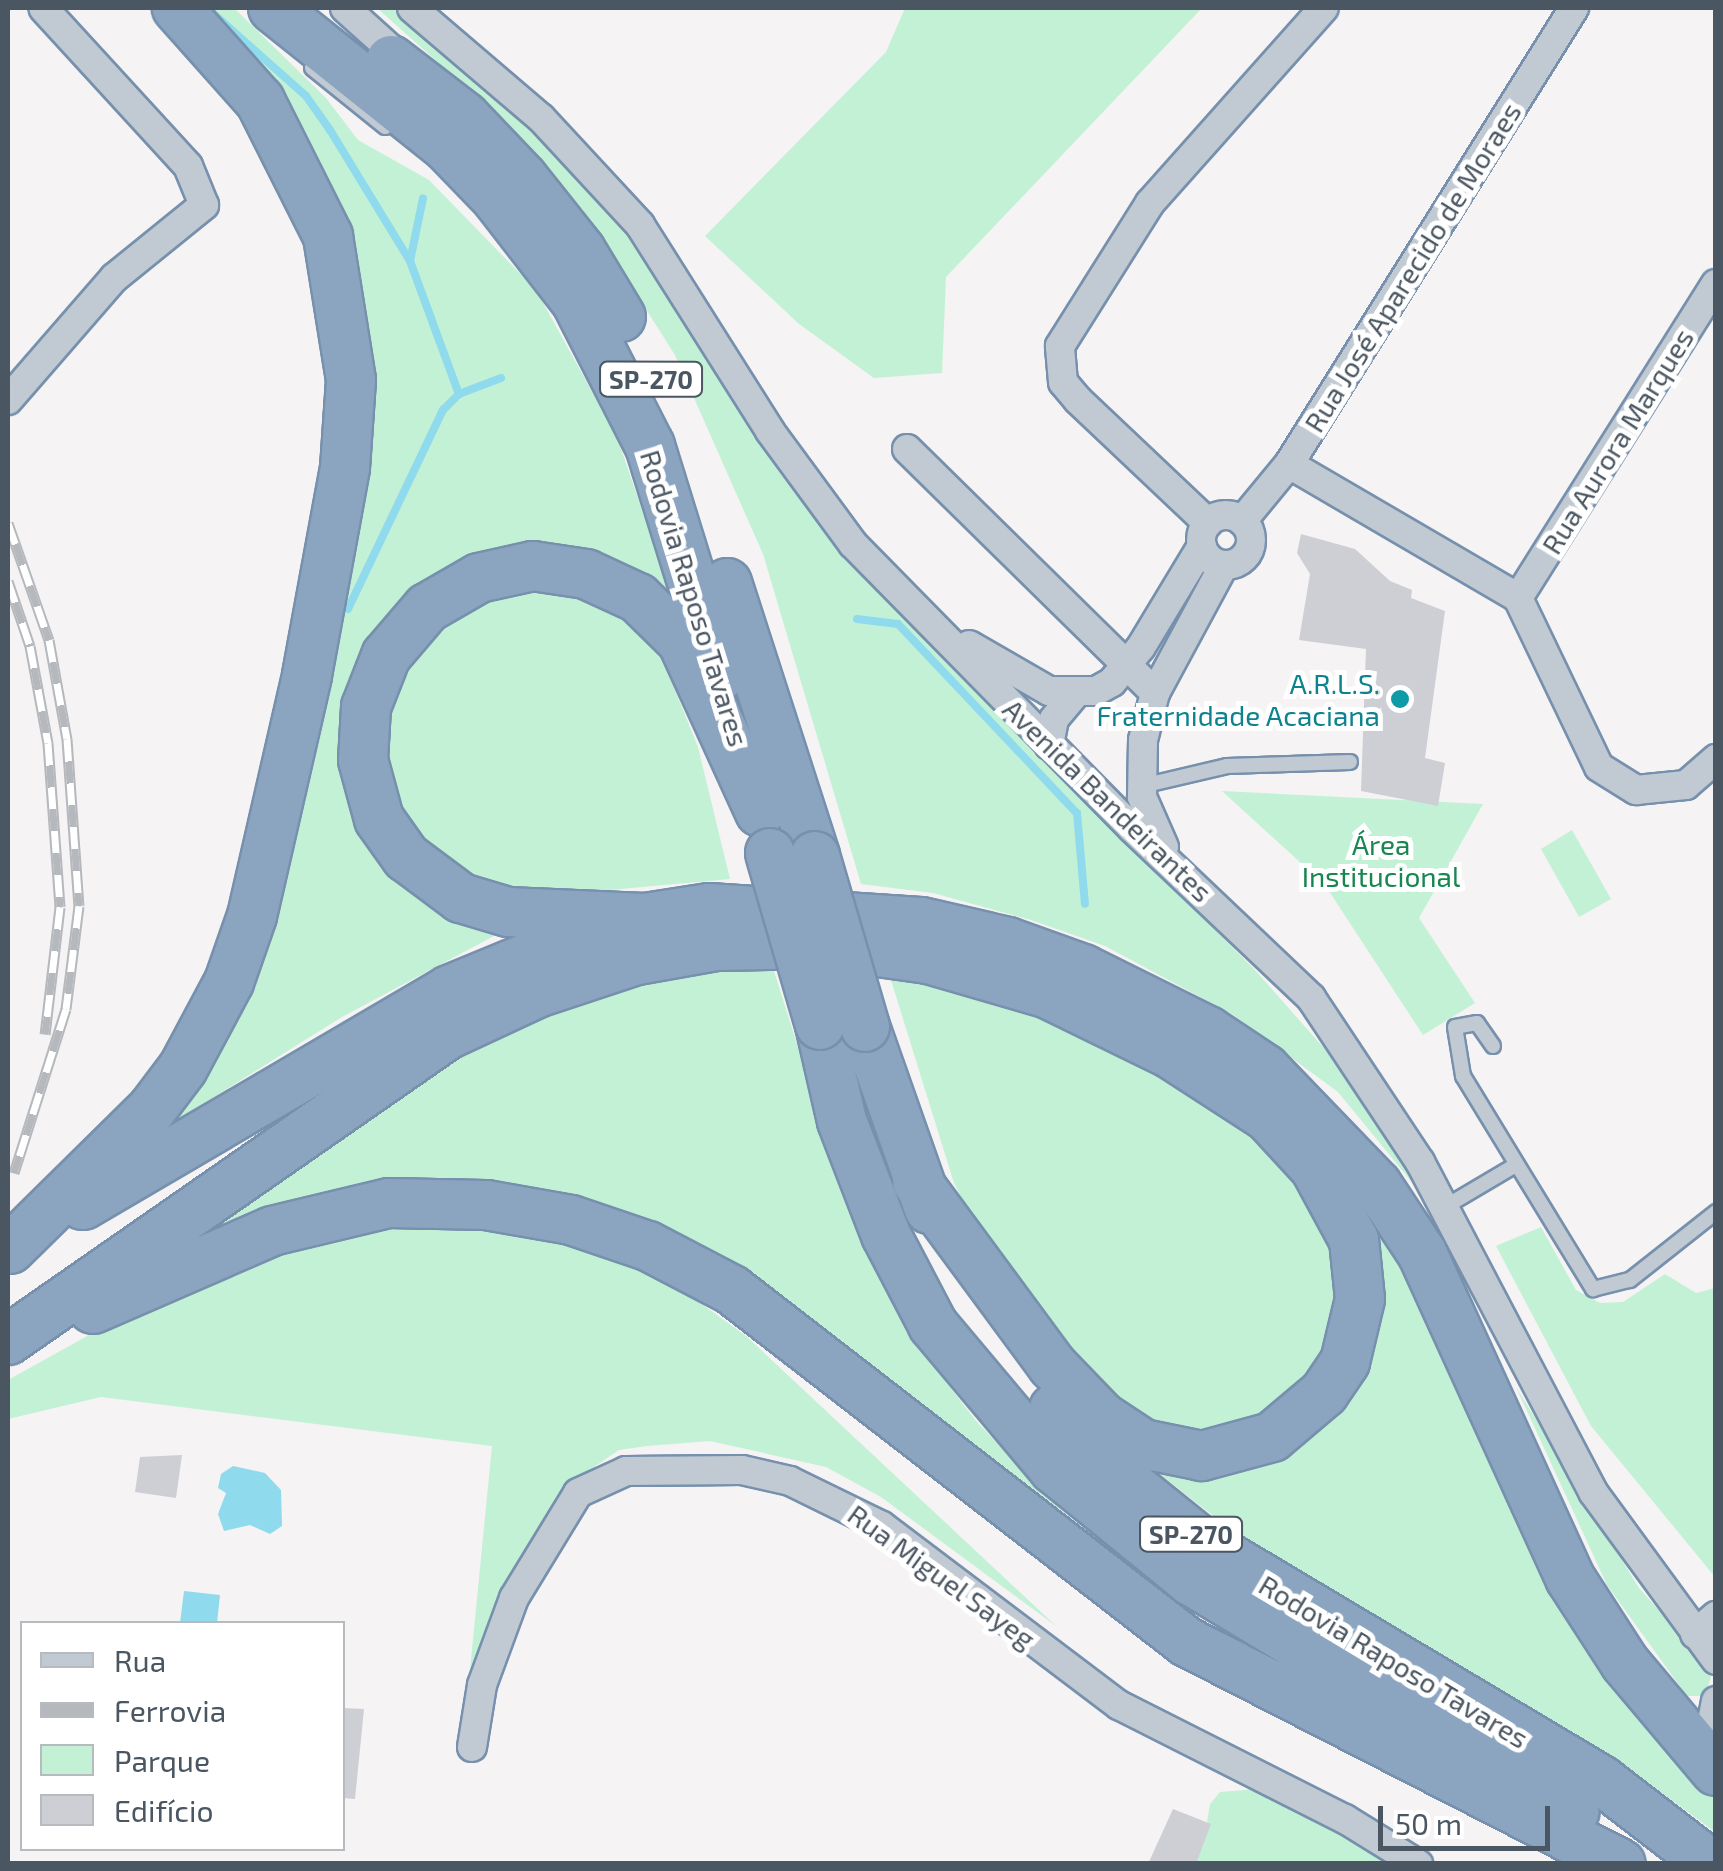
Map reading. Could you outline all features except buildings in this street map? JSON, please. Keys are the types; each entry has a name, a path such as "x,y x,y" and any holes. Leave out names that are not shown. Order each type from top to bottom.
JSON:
{"highway":[{"path":"9,1250 152,1110 184,1068 230,982 252,916 298,712 345,468 351,380 328,236 260,100 177,8"},
{"name":"Rodovia Raposo Tavares","path":"274,8 447,147 496,198 576,301 650,446 782,840"},
{"name":"Rodovia Raposo Tavares","path":"322,8 465,116 581,251 632,336 680,441 782,840"},
{"path":"782,840 682,641 638,598 586,574 532,566 479,578 428,608 386,656 366,707 363,760 380,819 406,857 461,898 508,912 626,918 709,908 808,910 920,922 1008,942 1150,999 1264,1069 1378,1185 1422,1253 1570,1578 1658,1707 1711,1766"},
{"name":"SP-270","path":"782,840 842,1026"},
{"path":"9,1250 449,990 523,955 626,918"},
{"path":"8,1344 447,1035 537,992 637,960 716,946 821,944 946,963 1046,993 1171,1054 1268,1118 1315,1168 1354,1240 1360,1299 1345,1362 1324,1393 1272,1437 1202,1456 1144,1444 1102,1416 1052,1366 917,1182"},
{"name":"Rodovia Raposo Tavares","path":"842,1026 982,1315 1017,1366 1129,1484 1264,1584 1601,1780 1710,1864"},
{"name":"Rodovia Raposo Tavares","path":"842,1026 842,1121 886,1235 933,1326 1054,1469 1190,1580 1477,1748 1648,1864"},
{"path":"8,1344 198,1260 330,1212 388,1203 486,1205 571,1220 648,1246 732,1290 1187,1642 1620,1864"}],"street":[{"path":"8,400 114,278 204,205 188,166 43,8"},
{"path":"345,8 465,116"},
{"name":"Avenida Bandeirantes","path":"412,8 541,118 640,225 806,484 906,602 1311,998 1369,1079 1443,1208 1593,1492 1706,1625 1716,1660"},
{"path":"1224,564 1205,534 1070,391 1057,362 1060,346 1150,203 1324,8"},
{"name":"Rua José Aparecido de Moraes","path":"1242,522 1289,464 1574,8"},
{"name":"Rua Aurora Marques","path":"1518,598 1716,284"},
{"path":"907,449 1154,693"},
{"path":"1289,464 1518,598 1599,767 1636,790 1686,785 1716,759"},
{"path":"906,602 1018,680 1062,692 1112,682 1128,664 1205,534 1221,516 1242,522 1249,550 1224,564 1154,693 1142,740 1142,786 1152,830 1178,869"},
{"path":"1049,745 1062,692"},
{"name":"Rua Miguel Sayeg","path":"472,1747 482,1686 514,1598 578,1493 626,1470 742,1470 790,1481 882,1526 1118,1705 1345,1819 1418,1864"},
{"path":"1658,1707 1684,1714 1714,1703 1711,1766"}],"lane":[{"path":"301,58 406,143"},
{"path":"450,177 576,301"},
{"path":"1142,786 1227,766 1350,762"},
{"path":"1493,1046 1477,1023 1455,1027 1463,1076 1514,1166 1593,1289 1630,1280 1716,1212"},
{"path":"1443,1208 1514,1166"}],"green space":[{"path":"191,8 234,8 326,98 358,140 429,180 536,290 617,437 681,624 616,569 418,602 358,793 509,928 342,1017 137,1145 237,1004 356,317"},
{"path":"377,8 394,8 451,54 580,178 637,246 805,502 863,575 1254,969 1354,1082 1424,1197 1338,1092 1232,1014 1105,946 1031,920 933,893 861,884 763,554 675,355 583,210 481,101"},
{"path":"905,8 1202,8 946,277 942,373 874,378 799,324 705,236 886,52"},
{"path":"569,583 648,623 698,747 730,879 511,899 432,860 385,789 381,702 397,659 468,595"},
{"name":"Área Institucional","path":"1222,791 1483,804 1419,918 1475,1003 1423,1035 1325,885"},
{"path":"1572,830 1611,899 1579,917 1541,849"},
{"path":"768,952 846,1199 930,1361 976,1421 1063,1512 1261,1666 573,1206 204,1237 200,1232 390,1082 578,991"},
{"path":"886,964 970,979 1238,1113 1336,1229 1343,1329 1280,1417 1204,1442 1128,1418 994,1261 954,1183"},
{"path":"1346,1163 1715,1791 1715,1832 1640,1777 1274,1563 1135,1455 1177,1468 1357,1375 1334,1174"},
{"path":"383,1222 529,1230 621,1260 689,1295 746,1336 1056,1626 881,1497 826,1467 710,1441 647,1446 619,1450 569,1484 502,1601 468,1690 492,1446 101,1397 8,1419 8,1380 225,1263"},
{"path":"1541,1227 1576,1290 1600,1303 1623,1302 1665,1274 1696,1293 1715,1288 1715,1577 1591,1426 1496,1246"},
{"path":"1516,1387 1639,1588 1704,1661 1711,1677 1705,1696 1687,1696 1607,1585"},
{"path":"1282,1787 1407,1864 1152,1864 1203,1847 1210,1804 1220,1792"}],"water":[{"path":"233,1466 265,1473 281,1490 282,1526 270,1534 250,1525 224,1531 218,1514 226,1493 218,1488 221,1474"},
{"path":"184,1591 220,1595 217,1621 180,1621"}],"waterway":[{"path":"207,8 306,96 330,130 410,261 459,394"},
{"path":"410,261 423,198"},
{"path":"348,609 443,410 459,394 501,378"},
{"path":"857,619 898,624 1077,813 1085,904"}],"railway":[{"path":"8,523 49,640 67,739 79,906 66,1009 14,1173"},
{"path":"8,581 30,646 48,743 60,907 45,1034"}],"place":[{"name":"A.R.L.S. Fraternidade Acaciana","path":"1400,699"}]}
